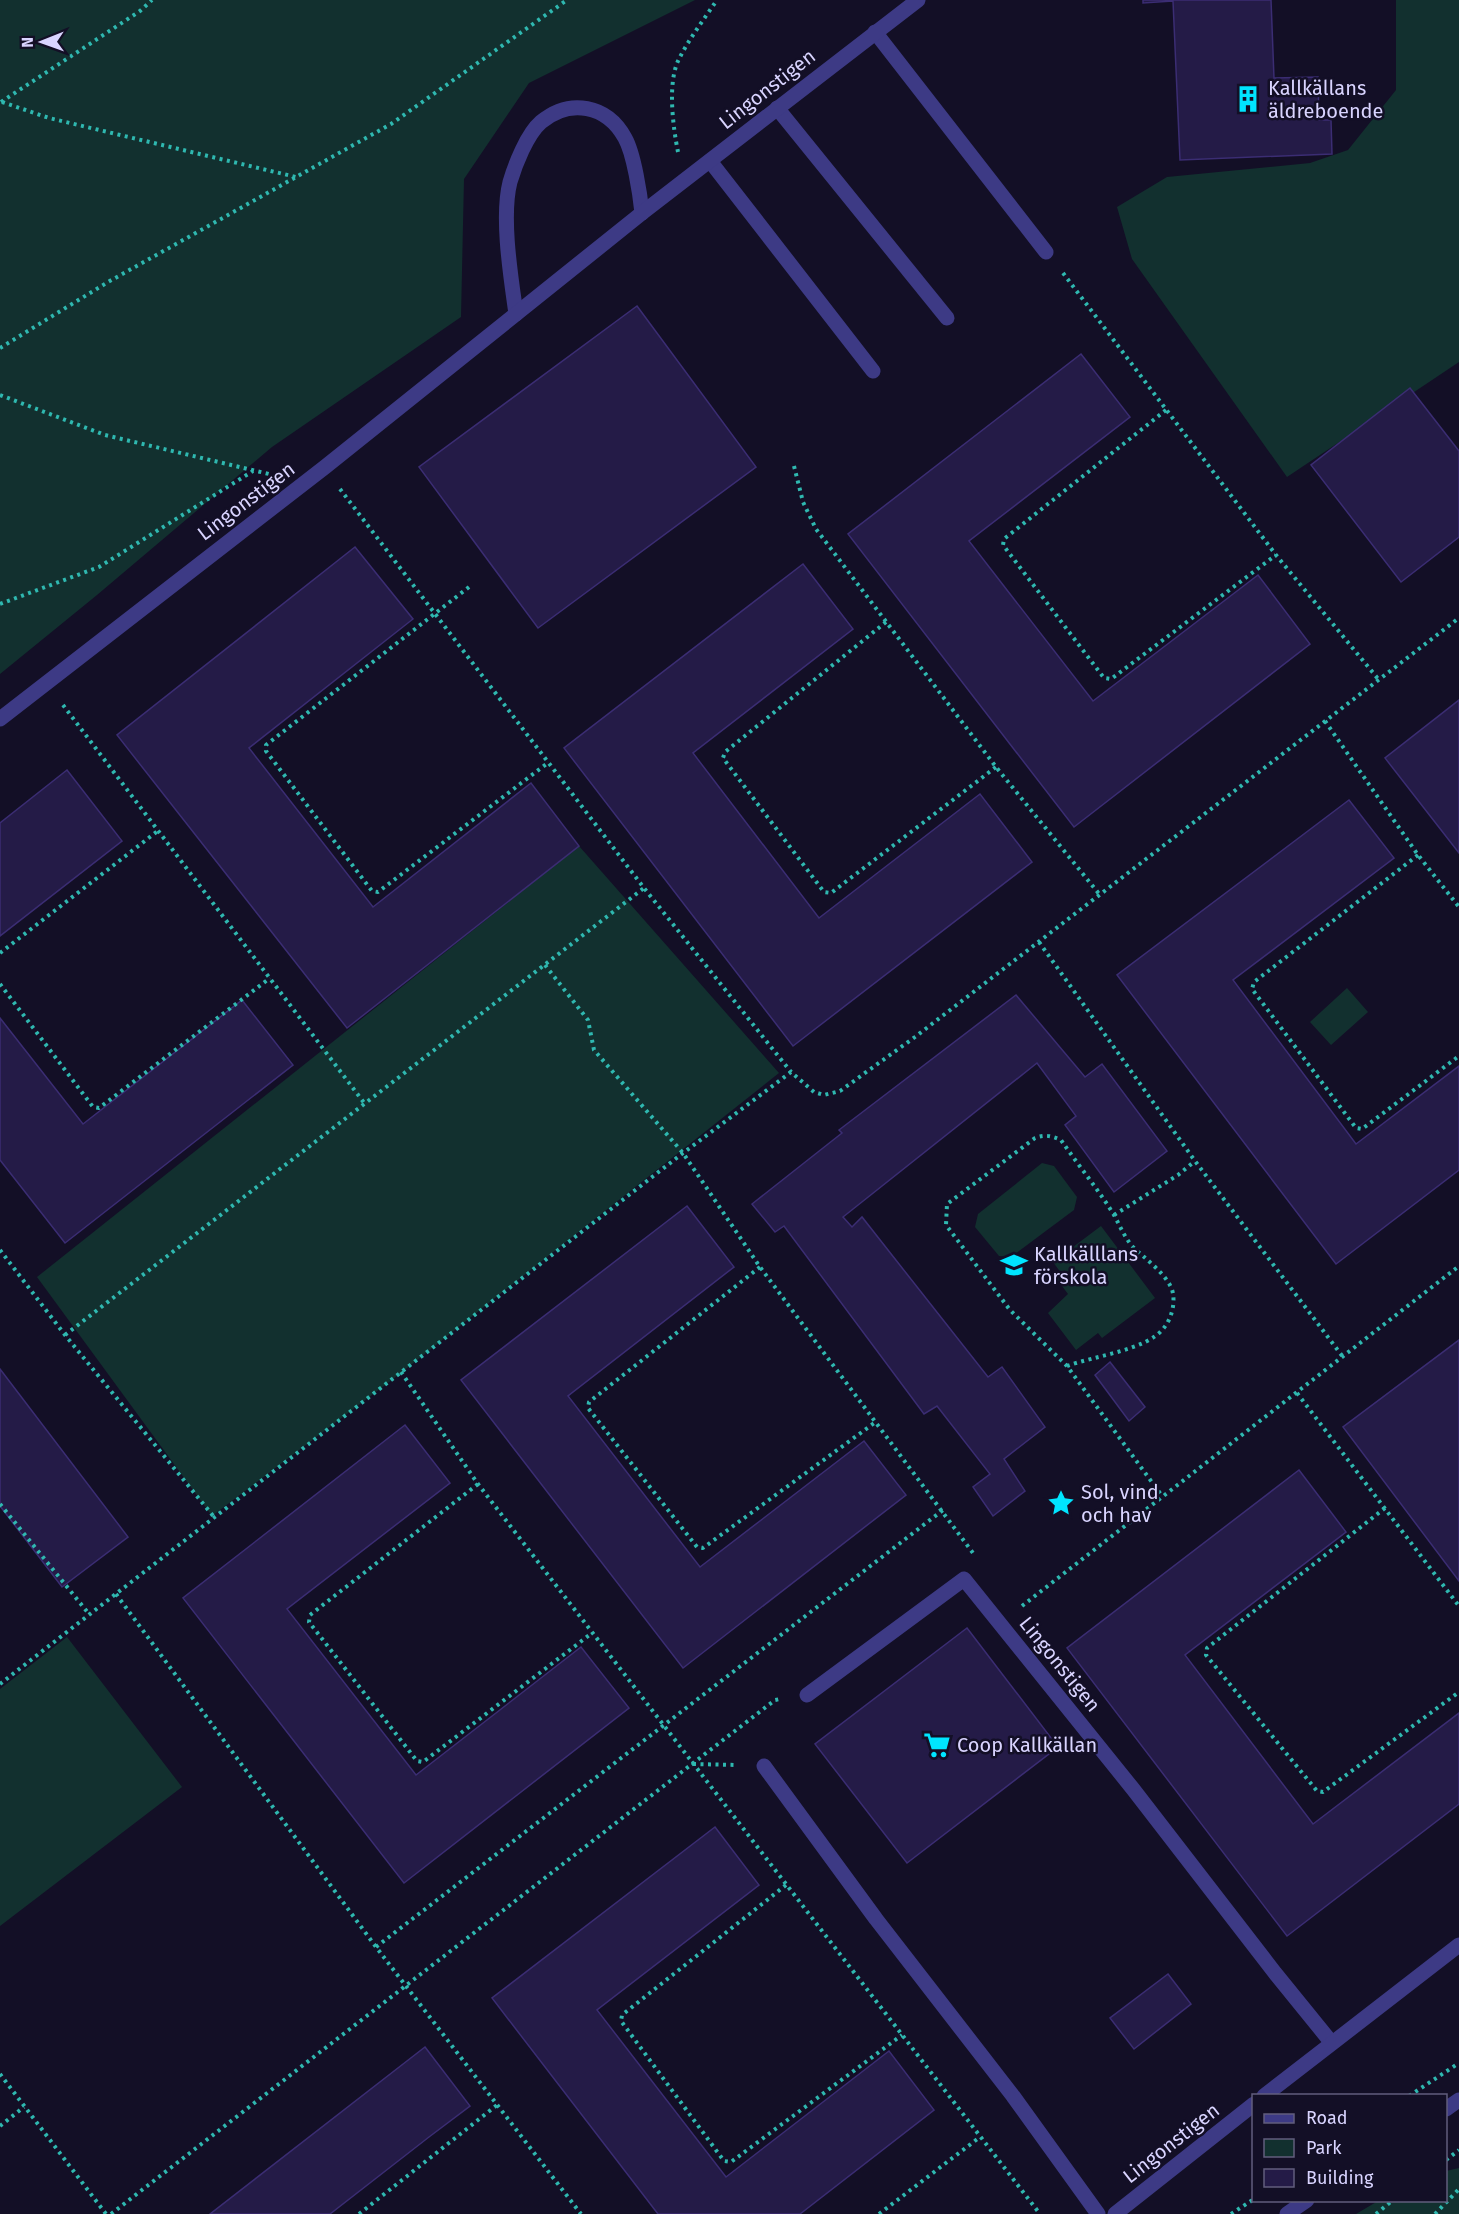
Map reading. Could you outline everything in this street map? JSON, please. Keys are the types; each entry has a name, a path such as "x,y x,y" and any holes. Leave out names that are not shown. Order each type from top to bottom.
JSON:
{"street":[{"name":"Lingonstigen","path":"0,719 305,482 642,213 918,0"},
{"path":"875,32 1046,252"},
{"path":"516,314 507,218 510,184 521,152 539,123 561,109 587,107 611,118 626,139 639,189 642,213"},
{"path":"777,108 947,318"},
{"path":"710,161 873,371"},
{"name":"Lingonstigen","path":"807,1695 964,1580 1331,2042"},
{"path":"764,1766 876,1919 1013,2096 1098,2214"},
{"path":"1266,2094 1459,1945"},
{"name":"Lingonstigen","path":"1115,2214 1252,2106"},
{"path":"1287,2214 1304,2202"}],"path":[{"path":"1,102 140,11 152,0"},
{"path":"0,348 108,282 391,124 567,0"},
{"path":"691,175 680,159 675,134 672,82 678,60 717,0"},
{"path":"1,102 49,118 297,177"},
{"path":"1046,252 1276,555 1379,680"},
{"path":"0,395 105,435 305,482 337,484 644,888 791,1072 814,1092 824,1095 840,1091 1039,942 1459,618"},
{"path":"1166,410 1004,539 1004,545 1104,678 1111,679 1276,555"},
{"path":"794,466 803,502 816,530 996,767 1100,895"},
{"path":"0,604 99,567 254,471"},
{"path":"470,587 266,745 266,751 372,891 378,892 549,762"},
{"path":"886,622 725,752 723,758 824,892 831,893 996,767"},
{"path":"59,700 365,1104"},
{"path":"1325,721 1418,855 1459,907"},
{"path":"0,953 159,830"},
{"path":"1418,855 1254,982 1252,989 1356,1128 1362,1129 1459,1056"},
{"path":"65,1335 644,888"},
{"path":"1039,942 1195,1161 1343,1357"},
{"path":"545,964 588,1020 594,1050 683,1154 760,1267 976,1556"},
{"path":"0,984 93,1107 99,1108 271,978"},
{"path":"0,1684 791,1072"},
{"path":"1067,1366 1148,1342 1163,1329 1172,1315 1173,1294 1169,1284 1125,1238 1114,1215 1061,1140 1042,1135 947,1204 946,1225 1010,1310 1067,1366 1162,1496"},
{"path":"1114,1215 1178,1175 1195,1161"},
{"path":"0,1250 65,1335 214,1517"},
{"path":"1000,1623 1459,1266"},
{"path":"760,1267 589,1402 588,1408 697,1547 703,1548 877,1421"},
{"path":"401,1372 478,1484 662,1726 1040,2214"},
{"path":"1297,1393 1459,1606"},
{"path":"478,1484 310,1615 309,1622 417,1761 423,1762 592,1633"},
{"path":"0,1504 89,1614"},
{"path":"1384,1508 1208,1648 1206,1655 1317,1791 1323,1792 1459,1692"},
{"path":"376,1947 943,1510"},
{"path":"116,1594 376,1947 581,2214"},
{"path":"0,2074 109,2214 775,1700 807,1695"},
{"path":"692,1764 764,1766"},
{"path":"786,1885 622,2015 621,2021 724,2161 731,2162 902,2035"},
{"path":"1412,2094 1459,2063"},
{"path":"359,2214 497,2105"},
{"path":"0,2126 24,2107"},
{"path":"879,2214 980,2137"},
{"path":"1447,2159 1459,2150"},
{"path":"1447,2202 1459,2189"},
{"path":"1231,2214 1252,2200"},
{"path":"1376,2214 1391,2202"},
{"path":"1435,2214 1447,2202"}],"green space":[{"path":"0,0 695,0 529,83 464,179 461,317 272,447 0,674"},
{"path":"1396,0 1459,0 1459,362 1287,477 1132,259 1117,207 1167,177 1310,163 1348,150 1396,90"},
{"path":"579,846 779,1073 397,1376 212,1516 37,1277"},
{"path":"1347,988 1368,1012 1331,1045 1310,1022"},
{"path":"1042,1163 1054,1166 1077,1197 1074,1210 1011,1257 999,1256 975,1227 978,1214"},
{"path":"1101,1226 1155,1298 1102,1338 1098,1333 1076,1350 1048,1313 1068,1294 1056,1278 1061,1273 1053,1262"},
{"path":"67,1637 182,1787 0,1926 0,1689"},
{"path":"1459,2168 1459,2214 1356,2214 1376,2202 1447,2202 1447,2171"}],"building":[{"name":"Kallkällans äldreboende","path":"1143,0 1271,0 1274,78 1318,77 1319,120 1331,120 1332,154 1180,160 1173,1 1143,3"},
{"path":"637,306 756,467 538,628 419,467"},
{"path":"1081,354 1130,417 969,541 1093,701 1258,575 1310,644 1074,827 848,534"},
{"path":"1410,388 1459,451 1459,537 1401,582 1311,465"},
{"path":"355,547 413,619 249,748 373,907 531,783 579,846 347,1028 117,735"},
{"path":"803,564 853,629 693,753 819,918 980,794 1032,862 793,1046 564,748"},
{"path":"1459,700 1459,853 1385,758"},
{"path":"67,770 122,841 0,936 0,823"},
{"path":"1349,800 1394,858 1233,980 1356,1144 1459,1066 1459,1170 1336,1264 1117,975"},
{"path":"1016,995 1085,1077 1102,1064 1167,1151 1114,1192 1065,1125 1076,1116 1037,1063 843,1217 852,1227 862,1217 988,1377 1002,1367 1045,1427 1004,1459 1025,1491 993,1516 973,1487 990,1474 937,1406 924,1414 784,1226 775,1232 752,1204 842,1133 839,1130"},
{"path":"242,1000 293,1065 65,1243 0,1160 0,1018 83,1124"},
{"path":"687,1206 734,1267 568,1396 700,1567 864,1441 906,1495 683,1668 461,1380"},
{"path":"1459,1340 1459,1581 1343,1427"},
{"path":"1110,1362 1145,1407 1129,1421 1095,1375"},
{"path":"0,1369 128,1537 62,1587 0,1506"},
{"path":"405,1425 450,1483 287,1609 416,1775 581,1647 629,1708 404,1883 183,1598"},
{"path":"1299,1470 1346,1532 1185,1655 1313,1824 1459,1713 1459,1804 1287,1936 1067,1648"},
{"name":"Coop Kallkällan","path":"967,1628 1058,1747 907,1863 815,1744"},
{"path":"715,1827 759,1885 597,2010 726,2177 889,2051 934,2110 800,2214 658,2214 492,1998"},
{"path":"1168,1974 1191,2004 1134,2049 1110,2018"},
{"path":"425,2047 470,2106 330,2214 210,2214"}],"place":[{"name":"Kallkällans äldreboende","path":"1248,99"},
{"name":"Kallkälllans förskola","path":"1014,1265"},
{"name":"Sol, vind och hav","path":"1061,1503"},
{"name":"Coop Kallkällan","path":"937,1745"}]}
